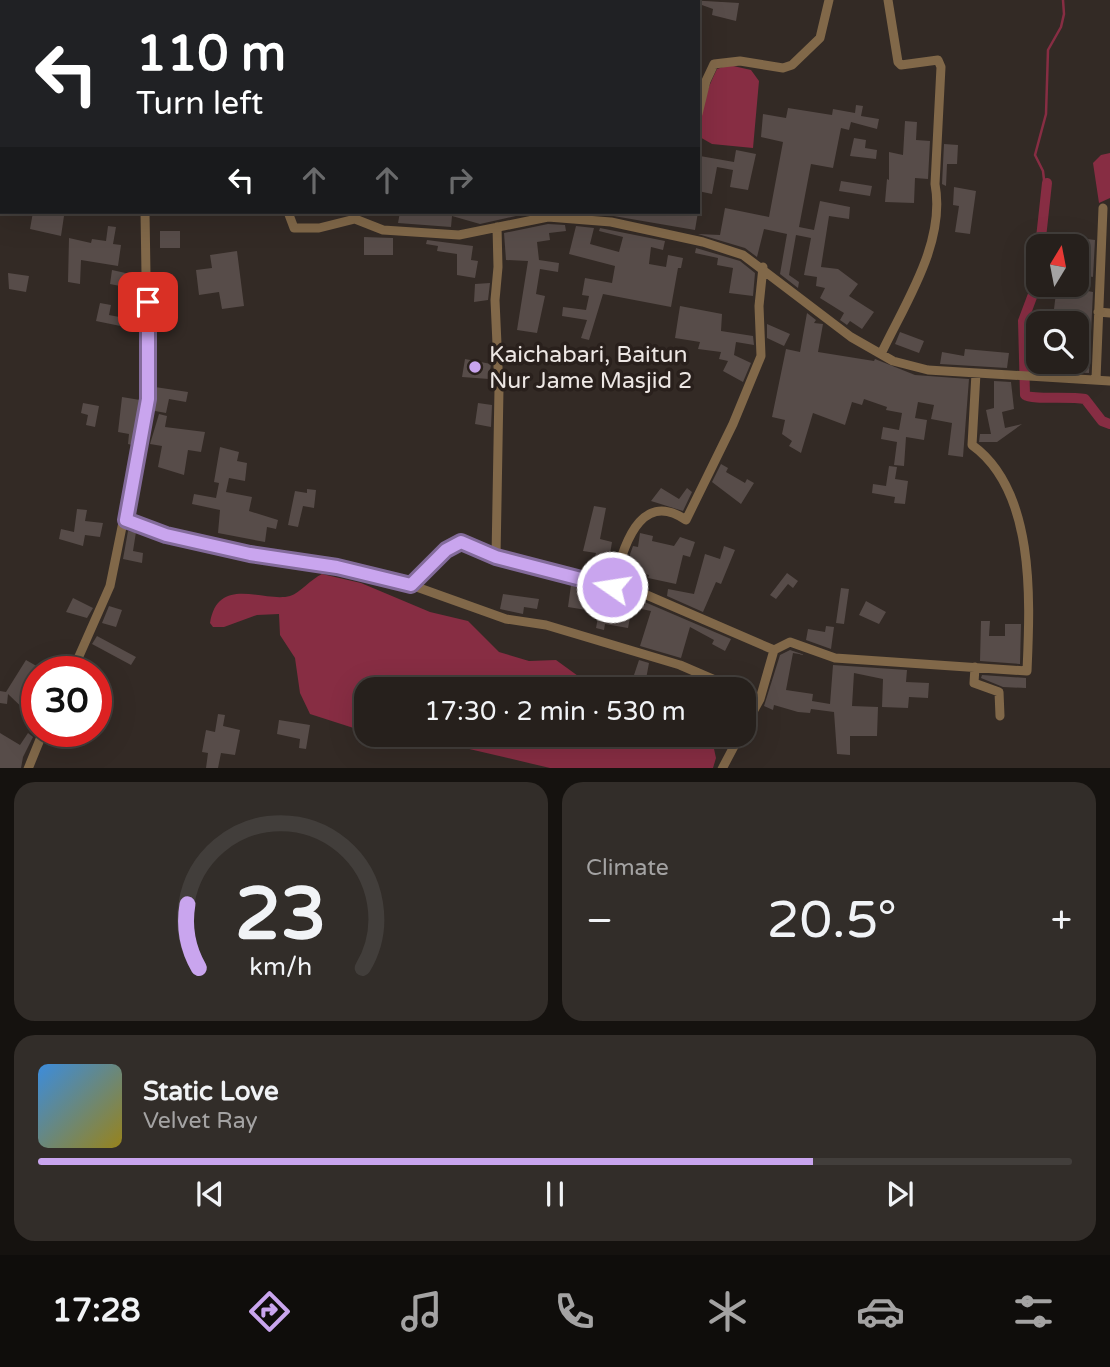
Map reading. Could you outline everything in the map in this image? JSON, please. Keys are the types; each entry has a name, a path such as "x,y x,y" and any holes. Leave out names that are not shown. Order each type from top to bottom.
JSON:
{"street":[{"path":"700,106 706,81 715,64 740,61 783,68 792,65 820,38 829,0"},
{"path":"881,354 929,252 938,200 935,184 941,67 938,60 901,65 898,62 888,0"},
{"path":"1096,379 1102,208"},
{"path":"79,656 110,586 126,520 148,399 145,214"},
{"path":"289,214 294,228 319,228 355,219 383,230 459,235 548,217 611,222 703,242 743,255 851,337 893,361 928,370 1110,381"},
{"path":"496,557 499,389 495,300 498,227"},
{"path":"612,587 624,541 638,524 656,511 671,510 686,520 703,487 761,356 759,306 762,267"},
{"path":"1098,313 1110,313"},
{"path":"756,706 774,650 790,642 835,658 1027,671 1027,555 1019,525 991,461 972,445 975,373"},
{"path":"126,520 166,535 250,554 337,567 411,585 506,618 546,625 680,665 708,677"},
{"path":"411,585 446,550 461,542 496,557 642,593 774,650"},
{"path":"975,667 974,683 999,692 1000,716"},
{"path":"756,697 760,699"},
{"path":"28,768 37,747"},
{"path":"722,768 733,747"}],"shaded area":[{"path":"729,65 751,70 759,81 753,148 712,144 700,137 701,110 717,69"},
{"path":"1110,153 1110,198 1099,203 1093,163 1101,155"},
{"path":"322,574 361,583 430,612 468,621 499,652 529,661 556,660 579,677 354,677 354,728 310,714 300,693 295,658 280,635 279,614 257,615 224,627 213,627 210,623 215,608 222,599 243,594 290,596"},
{"path":"714,747 716,758 713,768 550,768 465,748"}],"building":[{"path":"700,1 739,3 736,21 712,15 713,9 700,4"},
{"path":"856,105 863,106 861,116 879,119 877,129 851,122 849,130 841,128 833,168 811,164 799,227 814,230 820,201 850,207 849,219 829,216 821,267 838,269 858,284 849,296 874,312 862,329 850,321 847,325 840,320 844,313 820,298 825,288 816,286 817,277 804,275 811,238 796,235 789,275 799,282 798,288 780,274 787,234 764,229 757,257 745,248 698,234 720,235 725,208 769,217 783,142 761,137 763,114 786,118 788,108 832,115 833,109 855,113"},
{"path":"905,121 917,122 916,140 930,141 928,179 915,178 914,203 885,202 887,179 889,180 889,152 903,155"},
{"path":"854,138 866,140 865,148 877,150 876,159 850,156"},
{"path":"944,144 958,145 957,164 947,164 946,186 942,184"},
{"path":"736,150 756,154 748,190 730,187 733,170 717,167 712,194 700,191 700,156 734,162"},
{"path":"841,181 872,186 870,196 839,191"},
{"path":"954,187 976,191 970,234 955,232 959,206 953,205"},
{"path":"33,214 64,216 61,236 30,229"},
{"path":"400,214 516,216 480,224 452,216 451,227 398,223"},
{"path":"602,214 698,214 695,230"},
{"path":"548,224 565,225 566,231 549,233 550,240 537,242 539,260 559,263 558,272 540,269 536,294 545,296 537,333 517,330 528,261 506,260 504,233"},
{"path":"108,226 116,227 113,244 121,245 118,266 81,260 80,284 68,282 69,238 91,243 92,239 106,241"},
{"path":"576,226 594,228 590,244 619,252 623,237 599,231 600,228 665,241 663,250 651,247 649,264 666,267 668,255 683,258 681,268 678,268 671,307 603,294 589,340 581,338 587,320 562,316 563,307 586,310 589,296 582,295 585,278 612,283 615,266 569,254"},
{"path":"160,231 180,231 180,248 160,248"},
{"path":"364,237 393,238 393,255 364,255"},
{"path":"1089,239 1095,240 1093,277 1089,276"},
{"path":"427,240 473,246 471,260 478,261 475,278 457,275 457,254 437,251 438,246 426,244"},
{"path":"696,248 740,261 755,273 753,296 729,293 733,268 717,265 718,258 695,253"},
{"path":"237,251 244,306 222,309 219,292 199,295 196,270 212,268 210,255"},
{"path":"112,270 139,276 140,318 136,317 138,305 123,302 125,293 119,292 120,286 110,284"},
{"path":"8,273 29,276 26,292 9,289"},
{"path":"490,283 488,300 474,302 475,284"},
{"path":"1089,291 1093,292 1089,373 1089,311 1054,311 1055,298 1088,298"},
{"path":"100,303 111,305 109,315 140,321 140,330 96,321"},
{"path":"680,306 722,314 721,331 753,336 754,345 736,342 734,355 751,363 743,382 723,371 728,361 719,359 721,352 698,349 700,342 675,338"},
{"path":"807,313 816,320 814,323 823,324 818,352 874,361 875,359 915,375 969,379 963,457 948,455 952,423 931,419 934,405 918,402 915,418 927,420 924,440 906,437 904,466 894,465 897,442 881,439 883,427 899,430 902,413 886,410 887,407 864,399 862,405 852,402 845,425 813,413 801,453 789,446 792,441 782,434 785,420 772,417 786,349 800,352"},
{"path":"767,324 790,334 784,346 767,338"},
{"path":"900,332 924,341 919,353 895,344"},
{"path":"965,349 1009,353 1007,368 940,364 942,352 964,356"},
{"path":"465,359 491,364 489,379 462,377"},
{"path":"994,381 1011,382 1014,409 1002,412 1005,428 1022,424 997,442 979,442 980,434 991,434 986,410 994,408"},
{"path":"155,387 188,392 186,402 169,399 166,413 155,411"},
{"path":"122,397 140,400 132,445 128,444 129,434 118,432"},
{"path":"83,403 99,406 95,427 86,425 88,415 81,413"},
{"path":"478,403 492,405 491,427 475,424"},
{"path":"159,414 167,416 165,427 205,432 201,452 188,450 184,475 158,467 162,446 150,444"},
{"path":"220,447 239,452 237,461 247,463 245,481 229,478 226,492 252,497 249,511 278,520 276,529 267,527 265,542 218,533 220,510 192,504 194,494 216,498 219,483 214,482"},
{"path":"721,464 728,468 726,472 745,483 747,479 754,483 741,504 712,482"},
{"path":"889,466 897,467 895,479 908,481 905,504 894,503 895,497 872,493 873,484 886,486"},
{"path":"661,488 679,499 687,488 692,492 683,511 651,501"},
{"path":"307,489 316,490 314,508 303,506 298,527 288,525 295,491 307,493"},
{"path":"594,506 606,508 600,539 612,542 609,560 613,561 609,573 601,572 603,562 594,560 596,553 583,551"},
{"path":"77,509 87,510 85,521 103,523 100,537 85,535 83,546 59,539 61,529 74,532"},
{"path":"128,531 136,532 133,551 143,553 142,563 123,559"},
{"path":"640,533 653,536 652,541 674,546 680,537 695,542 690,557 683,555 676,584 648,578 649,575 625,568 633,546 638,547"},
{"path":"724,546 735,550 721,584 716,582 703,612 667,596 668,589 694,594 705,554 720,559"},
{"path":"787,573 798,581 793,588 788,584 776,599 770,595"},
{"path":"571,585 640,600 731,639 725,651 712,644 714,640 690,627 681,658 640,646 651,611 632,607 628,628 605,624 604,630 596,628 599,612 568,607"},
{"path":"841,588 849,589 844,624 836,623"},
{"path":"503,594 539,599 537,609 524,607 523,614 500,609"},
{"path":"73,598 93,608 87,618 66,612"},
{"path":"866,601 886,612 879,624 859,615"},
{"path":"109,606 122,610 116,627 102,623"},
{"path":"981,621 990,621 989,636 1005,636 1005,624 1021,624 1020,664 980,661"},
{"path":"826,626 834,627 831,649 806,640 808,629 825,632"},
{"path":"97,636 136,657 131,665 92,644"},
{"path":"790,650 805,655 793,653 786,690 813,694 812,701 830,704 833,665 907,670 906,682 929,683 928,698 909,697 908,708 882,707 883,679 854,673 852,706 878,707 877,736 850,736 850,755 837,754 834,712 811,709 810,713 798,712 774,705 773,710 764,706 780,655"},
{"path":"639,660 649,663 646,677 633,677"},
{"path":"21,668 21,706 8,694 7,704 0,703 0,691 6,692"},
{"path":"982,675 1026,678 1026,688 1003,687 981,678"},
{"path":"218,714 225,715 223,726 240,730 235,755 221,753 218,768 206,768 208,753 202,752 206,730 215,732"},
{"path":"279,720 310,725 306,749 299,748 300,739 277,734"},
{"path":"0,733 21,744 21,747 28,747 21,768 0,768"}],"waterway":[{"path":"1047,206 1043,171 1035,155 1046,114 1048,50 1061,27 1063,0"},
{"path":"1041,234 1047,183"},
{"path":"1032,298 1023,321 1025,395 1085,399 1102,421 1110,424"}],"place":[{"name":"Kaichabari, Baitun Nur Jame Masjid 2","path":"475,367"}],"route":[{"path":"148,302 148,399 126,520 166,535 250,554 337,567 411,585 446,550 461,542 496,557 612,587"}]}
